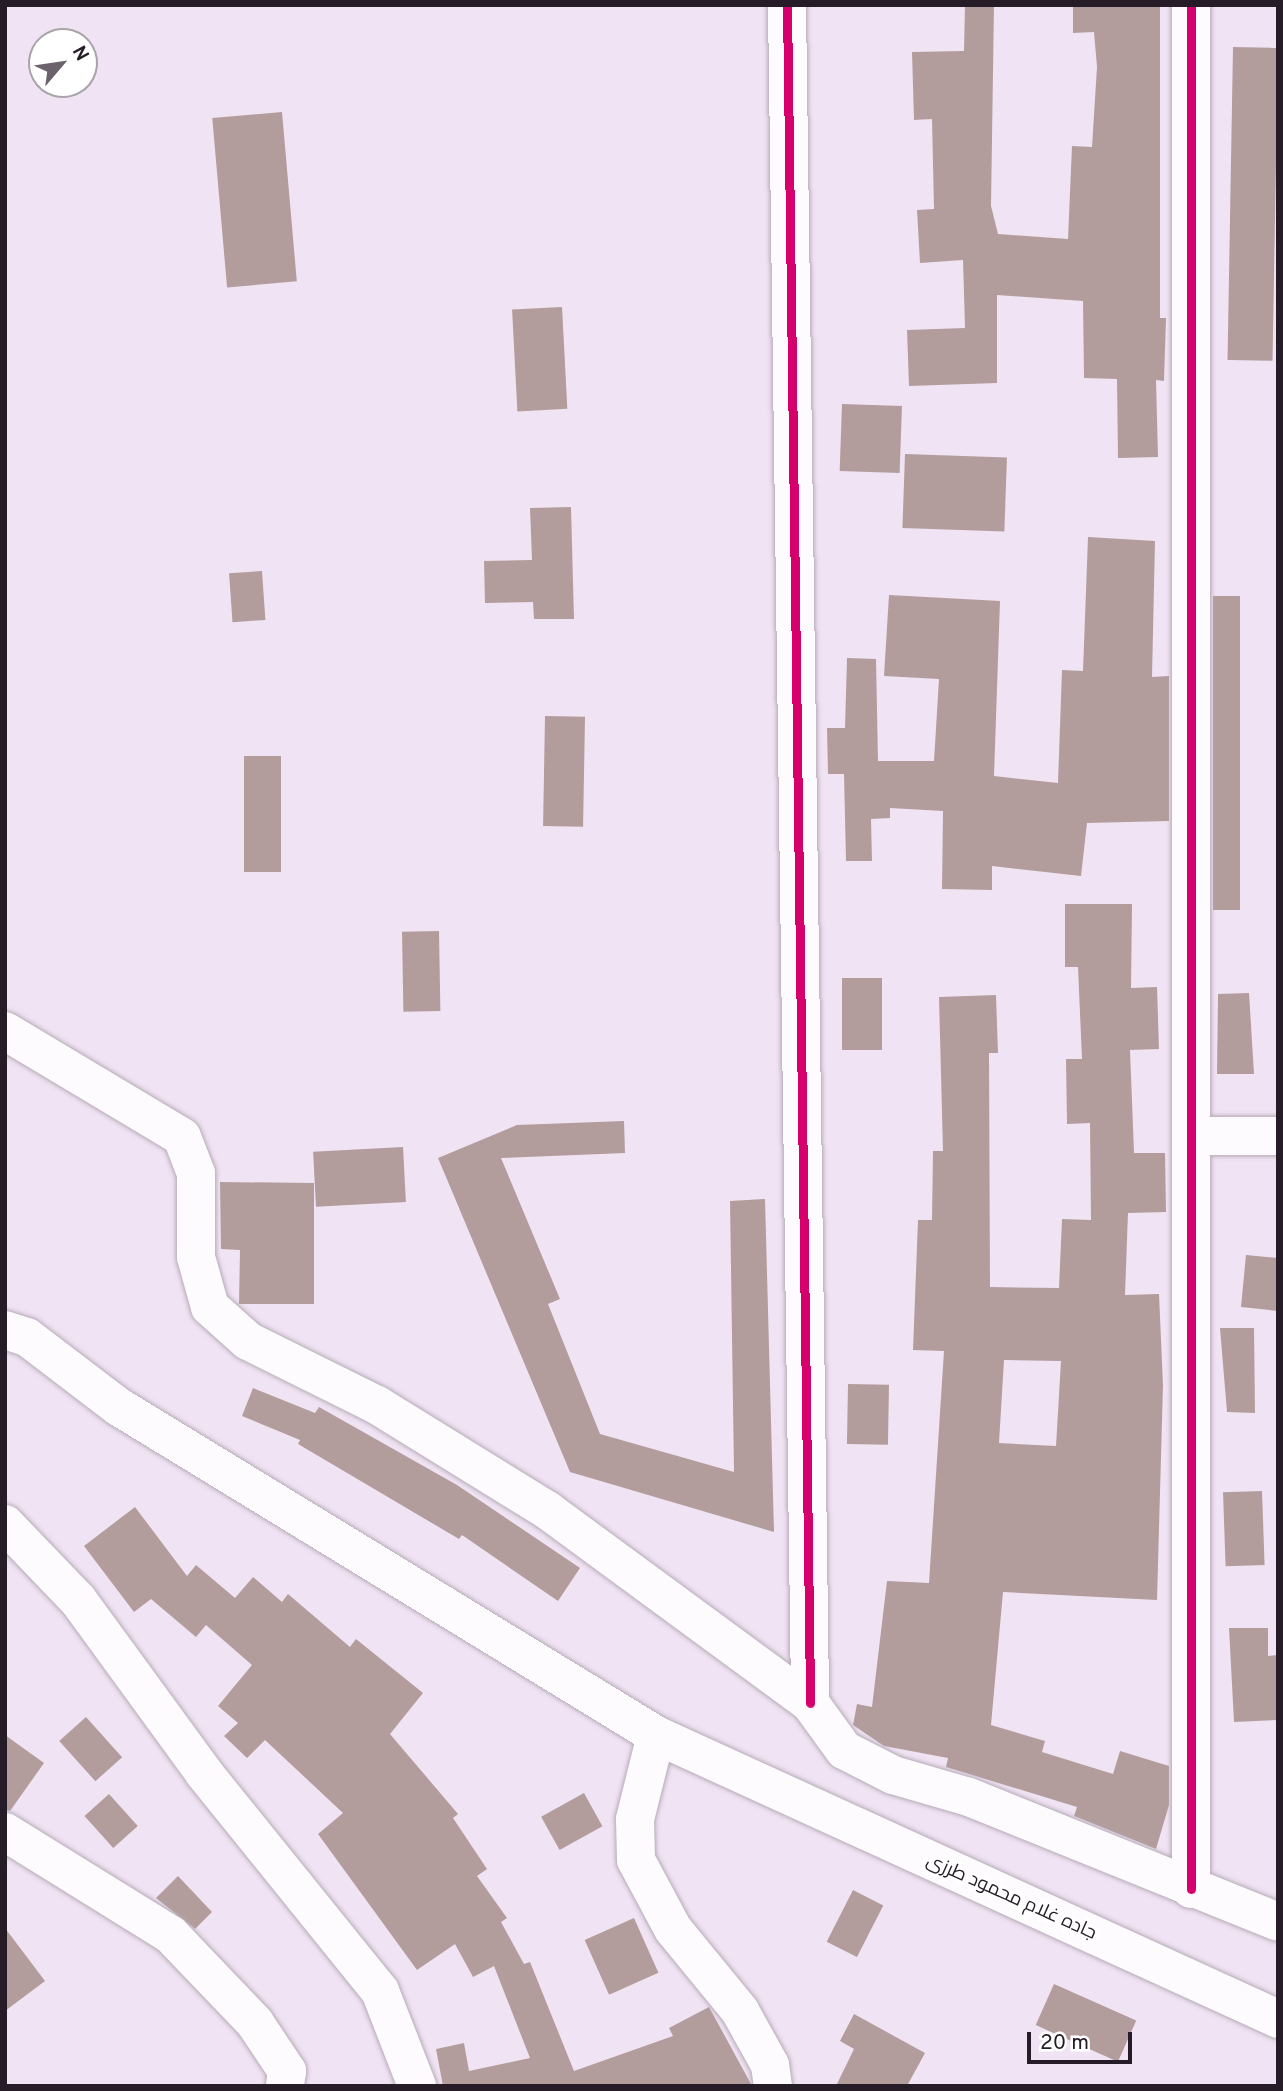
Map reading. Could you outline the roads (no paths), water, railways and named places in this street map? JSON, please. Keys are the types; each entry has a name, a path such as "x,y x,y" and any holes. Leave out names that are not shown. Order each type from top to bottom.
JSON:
{"street":[{"path":"787,5 810,1703"},
{"path":"1191,5 1191,1889"},
{"path":"5,1031 182,1137 195,1173 196,1257 210,1307 248,1340 376,1405 547,1510 810,1703 844,1750 893,1775 969,1797 1278,1922"},
{"path":"1191,1136 1278,1136"},
{"name":"جاده غلام‌ محمود طرزی","path":"5,1330 27,1337 119,1407 656,1735 1278,2019"},
{"path":"5,1524 78,1600 204,1773 380,1991 417,2086"},
{"path":"656,1735 635,1819 636,1860 673,1929 740,2011 770,2066 773,2086"},
{"path":"5,1832 171,1935 255,2022 287,2071 285,2086"}]}
